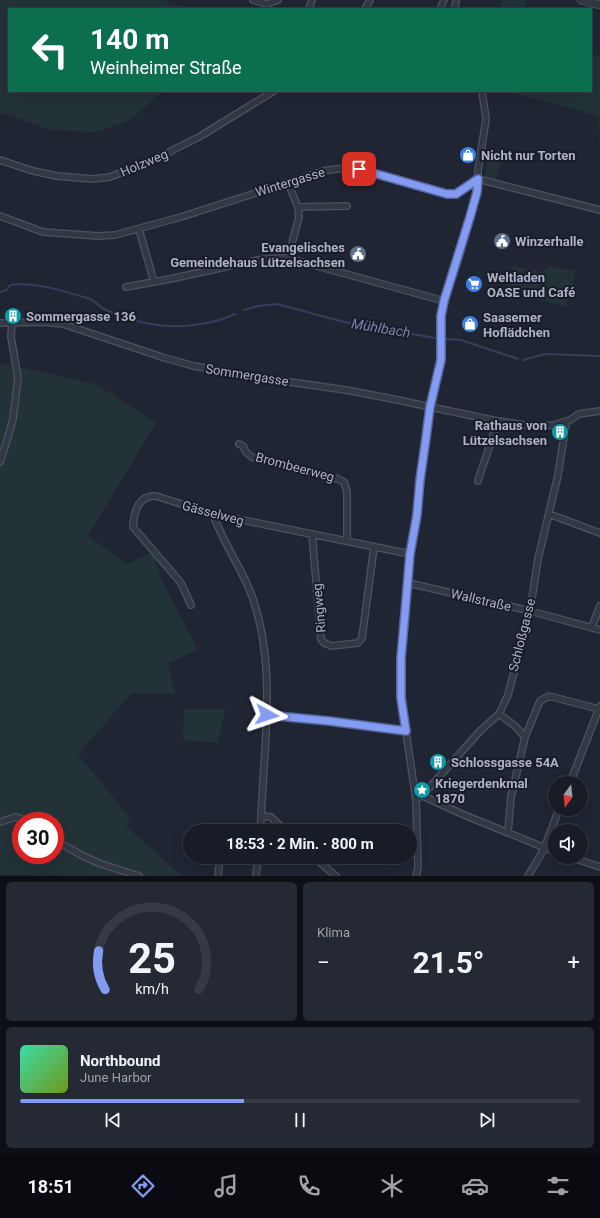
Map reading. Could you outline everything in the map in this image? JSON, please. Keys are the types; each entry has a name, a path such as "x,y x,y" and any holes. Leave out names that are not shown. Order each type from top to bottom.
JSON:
{"street":[{"path":"253,0 267,4 278,0"},
{"path":"581,0 600,5"},
{"name":"Holzweg","path":"0,160 33,171 57,176 92,179 110,177 151,161 199,137 272,92"},
{"path":"416,876 418,867 416,800 401,698 401,666 410,554 417,515 420,480 430,407 441,360 441,316 444,301 477,192 486,119 485,102 482,92"},
{"name":"Wintergasse","path":"0,216 38,231 109,236 181,217 324,171 343,168 359,169 447,194 456,194 478,179"},
{"path":"478,179 600,210"},
{"path":"288,183 298,208 298,221 288,258"},
{"path":"298,208 347,206"},
{"path":"139,229 154,282"},
{"path":"126,287 254,260 275,257 288,258 444,301"},
{"path":"0,462 13,419 18,378 11,337 12,322"},
{"name":"Sommergasse","path":"0,323 43,322 63,324 165,358 194,366 248,376 346,390 450,410 497,421 532,426 553,425 567,421 579,414 600,411"},
{"path":"478,481 497,421"},
{"path":"565,430 567,421"},
{"name":"Schloßgasse","path":"416,800 429,788 481,730 499,714 508,695 530,611 538,559 549,514 564,437"},
{"name":"Brombeerweg","path":"239,444 243,446 246,452 252,457 342,480 346,485 347,491 347,541"},
{"name":"Gässelweg","path":"192,605 181,583 133,527 134,513 143,499 150,496 156,496 212,514 410,554"},
{"path":"212,514 217,527 249,587 254,600 264,643 267,715 260,824"},
{"path":"549,514 600,533"},
{"name":"Ringweg","path":"312,534 321,640 332,646 358,643 362,638 374,547"},
{"name":"Wallstraße","path":"408,583 530,611 600,630"},
{"path":"592,627 600,606"},
{"path":"508,832 511,797 525,736 540,701 549,696 599,707 573,776"},
{"path":"499,714 525,736"},
{"path":"267,715 406,731"},
{"path":"421,795 548,850"},
{"path":"261,816 271,817 278,824"},
{"path":"528,876 544,849 556,816"},
{"path":"0,822 12,818"},
{"path":"64,845 101,864 139,876"},
{"path":"588,863 600,867"},
{"path":"218,876 219,864"},
{"path":"256,876 257,864"},
{"path":"321,864 336,876"}],"shaded area":[{"path":"0,0 166,0 171,5 211,8 8,8 8,92 162,92 130,120 97,132 51,130 0,112"},
{"path":"502,0 526,0 524,8 499,8"},
{"path":"592,54 600,57 600,151 599,116 509,92 592,92"},
{"path":"489,149 505,151 496,181 487,179 485,175"},
{"path":"513,266 543,272 548,266 576,271 566,307 504,290"},
{"path":"0,363 96,384 156,423 88,536 127,564 152,552 160,576 198,650 168,663 175,694 132,693 78,754 130,818 126,826 176,871 186,876 0,875"},
{"path":"184,709 226,709 218,743 183,740"}],"waterway":[{"name":"Mühlbach","path":"0,292 6,290 10,285 19,284 50,288 90,299 105,310 129,319 145,323 171,326 194,325 216,321 235,314"},
{"name":"Mühlbach","path":"244,310 258,306 277,304 344,322 435,338 461,340 518,359"},
{"name":"Mühlbach","path":"523,360 545,354 600,356"}],"place":[{"name":"Nicht nur Torten","path":"468,155"},
{"name":"Winzerhalle","path":"502,241"},
{"name":"Evangelisches Gemeindehaus Lützelsachsen","path":"358,254"},
{"name":"Weltladen OASE und Café","path":"474,284"},
{"name":"Sommergasse 136","path":"13,316"},
{"name":"Saasemer Hoflädchen","path":"470,324"},
{"name":"Rathaus von Lützelsachsen","path":"560,432"},
{"name":"Schlossgasse 54A","path":"438,762"},
{"name":"Kriegerdenkmal 1870","path":"422,790"}],"route":[{"path":"267,715 406,731 401,698 401,658 410,554 417,515 420,480 430,407 435,391 441,360 441,316 444,301 459,257 477,192 478,179 456,194 447,194 359,169"}]}
